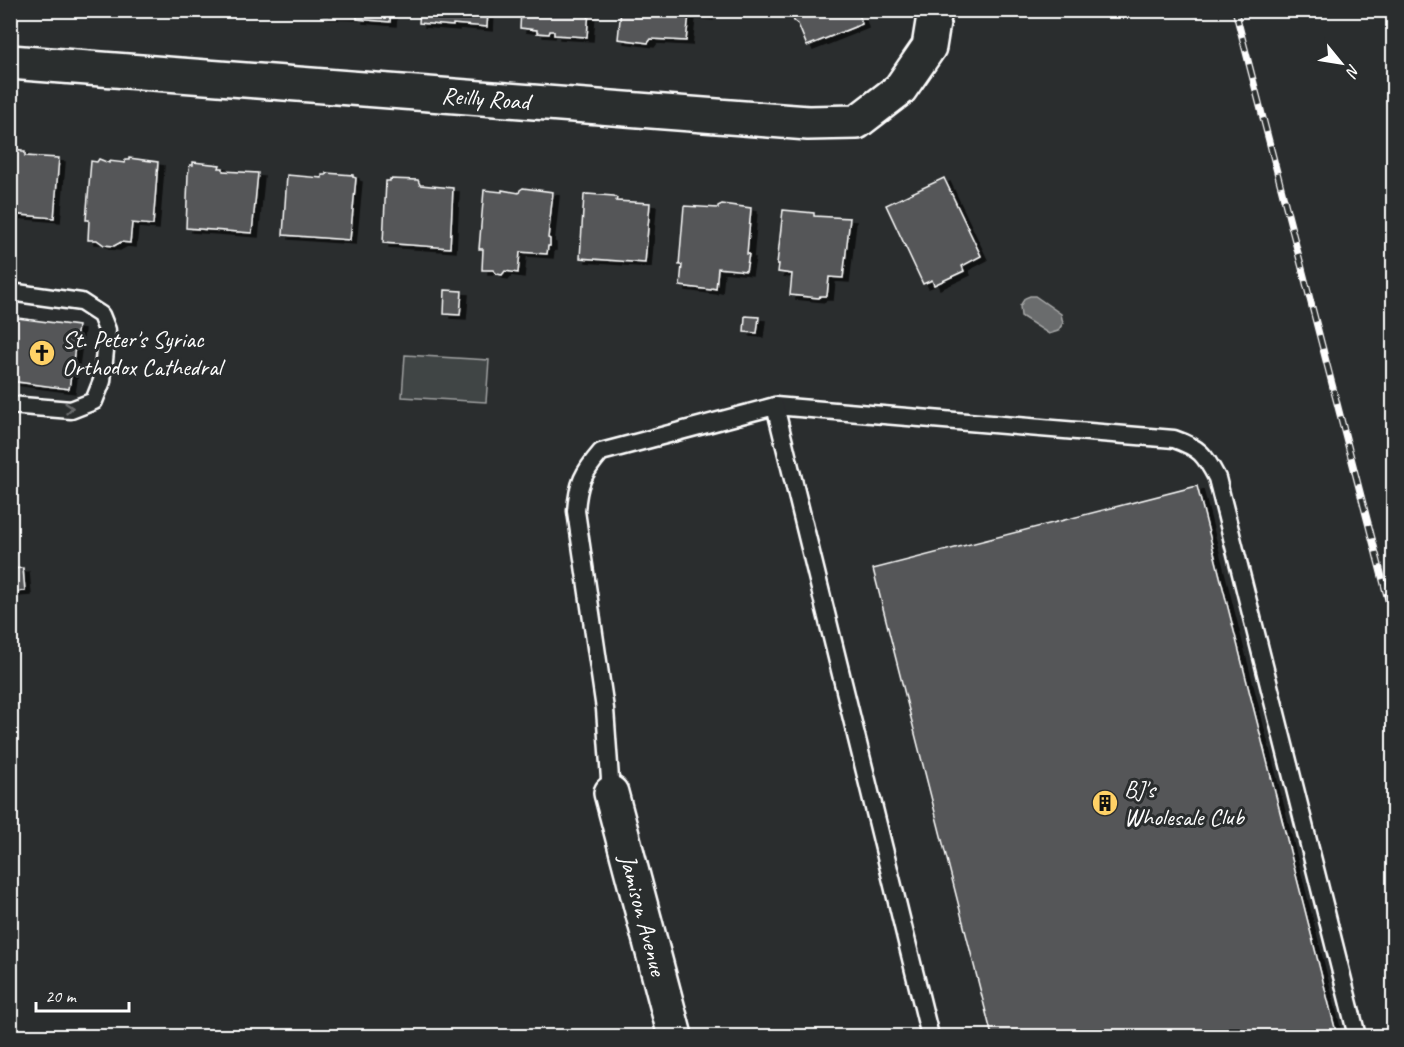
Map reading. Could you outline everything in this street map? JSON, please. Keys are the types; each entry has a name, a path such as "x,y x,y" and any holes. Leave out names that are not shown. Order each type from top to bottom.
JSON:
{"street":[{"name":"Reilly Road","path":"10,62 808,123 857,122 900,89 929,47 935,10"},
{"name":"Jamison Avenue","path":"611,793 675,1036"}],"lane":[{"path":"10,292 81,302 101,315 107,330 102,381 94,401 71,410 10,405"},
{"path":"775,406 930,1036"},
{"path":"611,793 605,709 576,511 578,488 586,470 601,452 775,406 1174,439 1192,445 1205,456 1217,478 1357,1036"}],"shaded area":[{"path":"1035,296 1061,314 1063,323 1058,331 1049,334 1021,316 1020,306 1025,298"},
{"path":"405,355 489,360 486,402 402,397"}],"building":[{"path":"323,10 391,10 390,22 357,19 357,16 323,15"},
{"path":"420,10 488,10 487,27 419,23"},
{"path":"521,10 589,10 587,37 554,35 554,31 550,31 549,34 537,33 537,30 520,28"},
{"path":"621,10 708,10 707,16 689,14 686,41 651,39 648,43 618,39"},
{"path":"791,10 858,10 862,24 807,46"},
{"path":"10,149 22,150 25,156 59,158 54,218 10,214"},
{"path":"129,158 158,162 153,225 132,223 130,243 121,242 114,246 104,245 97,240 88,240 89,220 86,220 91,161 97,162 99,159 109,163 109,161 125,163 125,160"},
{"path":"193,162 220,165 219,168 223,168 223,171 258,173 252,233 186,228 188,174"},
{"path":"326,173 353,175 356,178 350,240 283,235 287,175 322,178 322,175"},
{"path":"944,178 981,256 962,266 964,271 934,285 932,280 923,284 886,205"},
{"path":"390,179 418,180 420,185 453,188 450,248 383,243 386,181"},
{"path":"523,188 553,192 548,238 550,246 548,246 547,254 520,252 518,273 505,271 502,275 493,270 482,270 483,249 479,249 484,190 519,193"},
{"path":"584,195 614,196 617,198 616,201 650,203 645,263 580,258"},
{"path":"722,204 751,208 746,271 718,268 716,289 680,286 682,265 679,265 684,206 718,208"},
{"path":"783,210 814,213 814,216 850,218 843,278 829,277 827,296 819,298 790,295 792,274 778,272"},
{"path":"445,290 462,291 460,315 444,314"},
{"path":"745,316 759,317 757,333 744,332"},
{"name":"St. Peter's Syriac Orthodox Cathedral","path":"10,317 78,326 69,389 10,381"},
{"name":"BJ's Wholesale Club","path":"1197,486 1337,1036 992,1036 873,569"},
{"path":"23,568 25,591 10,592 10,569"}],"railway":[{"path":"1235,10 1394,623"}],"place":[{"name":"St. Peter's Syriac Orthodox Cathedral","path":"42,353"},
{"name":"BJ's Wholesale Club","path":"1105,803"}]}
